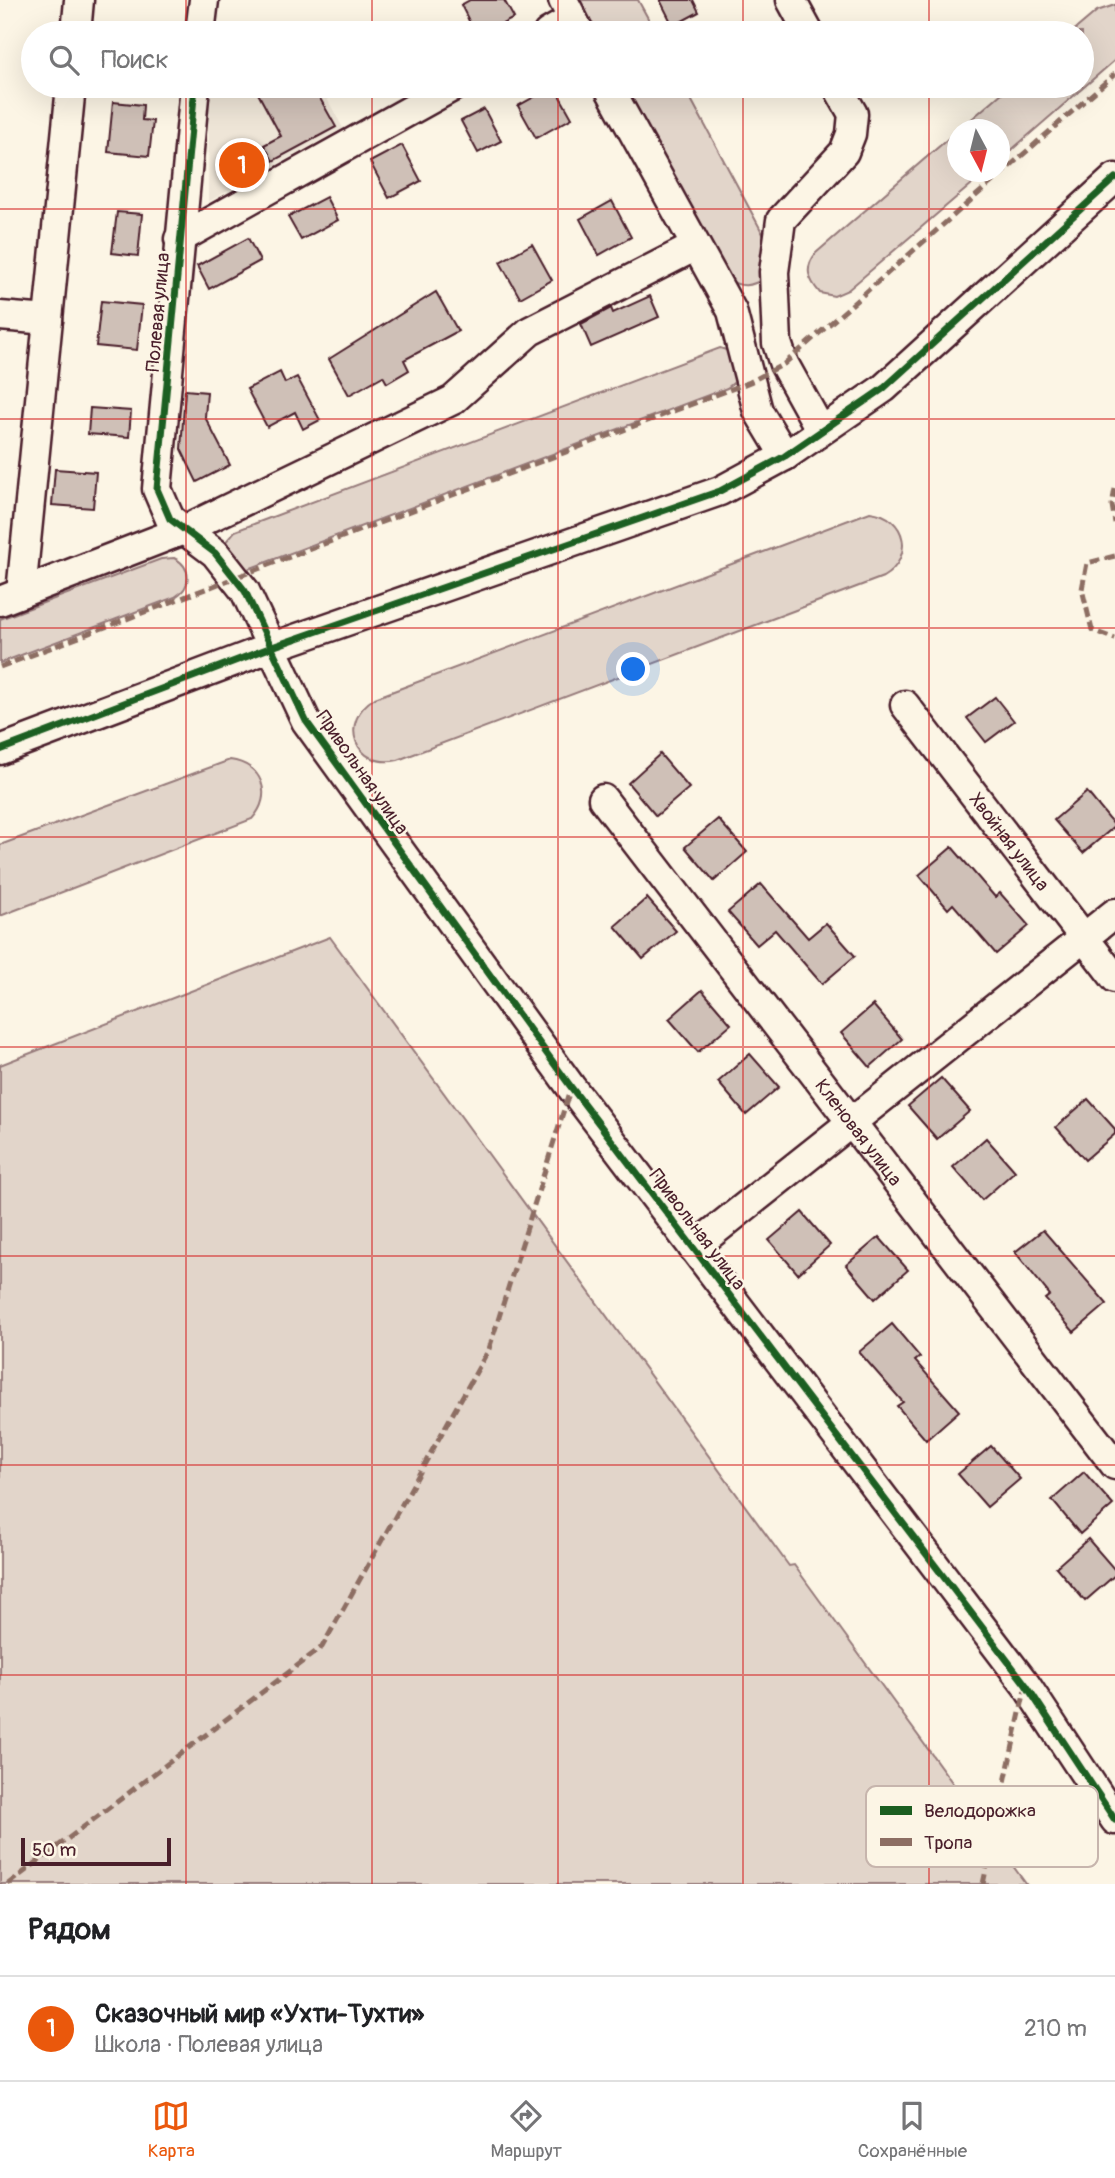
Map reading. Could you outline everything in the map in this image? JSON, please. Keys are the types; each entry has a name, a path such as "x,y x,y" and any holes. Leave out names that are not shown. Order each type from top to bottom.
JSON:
{"street":[{"path":"77,21 79,0"},
{"path":"201,21 204,0"},
{"path":"791,0 802,21"},
{"path":"70,98 48,320 10,597 186,529 453,400 530,331 694,247"},
{"name":"Полевая улица","path":"194,98 157,489 170,519 215,553 245,591 272,648"},
{"name":"Полевая улица","path":"179,239 432,98"},
{"path":"614,98 732,312 758,411 785,456"},
{"path":"820,429 784,364 777,343 774,272 781,220 844,152 851,134 853,114 844,98"},
{"path":"0,750 272,648 720,491 785,456 820,429 884,388 1115,178"},
{"path":"0,316 48,320"},
{"name":"Привольная улица","path":"272,648 306,721 571,1087 1026,1685 1093,1786"},
{"name":"Хвойная улица","path":"905,705 1115,978"},
{"name":"Кленовая улица","path":"603,799 1115,1465"},
{"path":"693,1248 1115,913"},
{"name":"Привольная улица","path":"1098,1794 1115,1820"}],"shaded area":[{"path":"577,0 638,0 649,21 588,21"},
{"path":"1115,5 1115,60 1094,78 1094,21 1085,21 1097,11"},
{"path":"209,98 327,98 343,128 208,202"},
{"path":"630,98 690,98 770,247 766,278 747,285 728,279"},
{"path":"996,98 1071,98 1010,151 1010,119 972,119"},
{"path":"947,140 947,182 974,182 848,290 834,296 820,293 809,273 812,258"},
{"path":"720,348 732,352 737,380 727,388 245,570 223,545 235,531"},
{"path":"870,512 892,521 899,529 902,539 900,559 883,577 398,760 383,761 371,758 362,751 356,741 354,730 357,719 363,708 375,698"},
{"path":"174,558 184,566 188,577 185,588 175,597 0,663 0,619 161,559"},
{"path":"230,760 250,768 261,782 262,800 252,819 0,916 0,845"},
{"path":"330,937 789,1566 794,1565 955,1786 866,1786 866,1867 1014,1867 1026,1884 0,1884 0,1065"}],"building":[{"path":"470,0 504,0 514,18 508,21 469,21 461,5"},
{"path":"660,0 693,0 699,12 682,21 670,21"},
{"path":"260,98 320,98 336,127 273,161 264,145 281,136"},
{"path":"532,98 561,98 572,118 536,138 518,106"},
{"path":"113,102 143,105 142,120 153,121 149,156 108,152"},
{"path":"484,109 501,141 478,153 461,121"},
{"path":"402,145 421,181 389,198 370,162"},
{"path":"326,197 338,220 301,240 288,217"},
{"path":"612,201 631,237 599,255 580,219"},
{"path":"117,212 142,214 138,256 112,253"},
{"path":"248,238 260,261 209,289 197,266"},
{"path":"532,244 552,280 520,298 500,262"},
{"path":"436,292 458,331 404,360 409,370 387,383 383,376 349,395 329,359"},
{"path":"650,296 659,317 591,347 581,324 611,308 613,313"},
{"path":"101,301 142,305 137,350 96,346"},
{"path":"280,372 285,383 297,377 320,420 303,429 295,412 267,427 247,389"},
{"path":"185,390 207,392 205,417 230,465 197,482 181,449"},
{"path":"90,408 131,411 129,437 88,434"},
{"path":"55,469 96,472 93,508 52,505"},
{"path":"995,697 1014,721 986,742 967,718"},
{"path":"660,754 689,788 656,816 628,783"},
{"path":"1087,792 1115,826 1083,853 1054,820"},
{"path":"718,819 747,852 714,881 685,847"},
{"path":"952,847 995,897 1000,893 1029,926 996,954 953,904 948,909 919,875"},
{"path":"761,884 808,938 826,923 855,956 822,984 775,930 757,945 728,912"},
{"path":"647,898 676,931 643,959 615,926"},
{"path":"702,990 731,1024 698,1052 669,1019"},
{"path":"873,1005 902,1039 870,1067 841,1033"},
{"path":"750,1054 779,1087 746,1115 718,1082"},
{"path":"941,1078 970,1111 937,1139 908,1106"},
{"path":"1088,1099 1115,1129 1115,1134 1085,1160 1056,1127"},
{"path":"986,1138 1015,1171 982,1200 953,1167"},
{"path":"802,1212 830,1245 798,1274 769,1240"},
{"path":"1043,1230 1107,1304 1074,1332 1045,1299 1050,1295 1015,1252"},
{"path":"879,1237 908,1270 875,1299 846,1265"},
{"path":"892,1324 920,1357 915,1361 959,1411 926,1440 897,1406 903,1402 859,1352"},
{"path":"991,1446 1020,1479 987,1507 958,1474"},
{"path":"1084,1472 1113,1505 1080,1534 1052,1500"},
{"path":"1088,1539 1115,1570 1115,1575 1085,1601 1056,1567"}],"marked path":[{"path":"1094,92 1115,74"},
{"path":"0,667 750,382 784,364 1088,98"},
{"path":"1115,489 1112,505 1115,523"},
{"path":"1115,556 1087,563 1082,589 1092,630 1115,639"},
{"path":"8,1884 322,1647 489,1349 571,1087"},
{"path":"1004,1786 1026,1685"},
{"path":"983,1884 987,1867"}],"cycle path":[{"path":"194,98 157,489 170,519 215,553 245,591 306,721 571,1087 1026,1685 1093,1786"},
{"path":"0,750 272,647 720,491 785,456 884,388 1115,178"},
{"path":"1098,1794 1115,1820"}],"place":[{"name":"Сказочный мир «Ухти-Тухти»","path":"242,165"}]}
